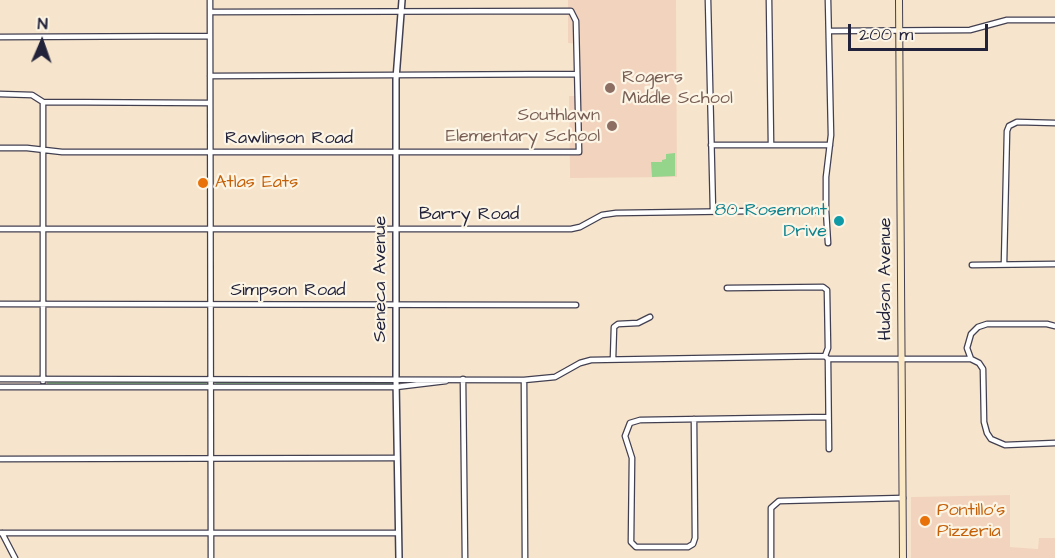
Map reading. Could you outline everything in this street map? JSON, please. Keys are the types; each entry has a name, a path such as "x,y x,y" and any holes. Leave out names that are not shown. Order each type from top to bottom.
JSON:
{"main road":[{"name":"Hudson Avenue","path":"899,0 903,558"}],"street":[{"path":"210,0 211,558"},
{"name":"Seneca Avenue","path":"399,558 396,383 396,75 402,0"},
{"path":"708,0 713,211"},
{"path":"769,0 771,144"},
{"path":"828,0 830,31 830,145 826,177 828,243"},
{"path":"210,12 567,10 573,13 576,21 576,74 210,76"},
{"path":"830,31 970,30 1008,20 1055,20"},
{"path":"0,37 210,36"},
{"name":"Rawlinson Road","path":"0,148 43,151 210,153 579,152 576,74"},
{"path":"0,94 32,95 43,102 210,103"},
{"path":"43,102 43,387"},
{"path":"1004,264 1006,141 1009,126 1017,122 1055,123"},
{"path":"711,145 830,145"},
{"name":"Barry Road","path":"0,230 571,229 611,213 826,210"},
{"path":"972,265 1055,264"},
{"path":"727,288 823,287 827,290 828,348 826,358 829,449"},
{"name":"Simpson Road","path":"0,304 576,305"},
{"path":"613,359 614,327 618,324 638,323 650,317"},
{"path":"971,359 967,348 969,338 974,330 983,325 1047,324 1055,326"},
{"path":"0,387 211,387 396,383 463,379 524,380 555,377 585,361 613,359 971,359 979,363 983,369 984,422 991,439 1005,445 1055,443"},
{"path":"0,379 211,379 396,383"},
{"path":"463,379 465,558"},
{"path":"524,380 525,558"},
{"path":"694,419 695,538 693,544 687,547 636,547 631,542 632,458 625,436 628,425 633,421 640,420 694,419 828,417"},
{"path":"0,459 398,458"},
{"path":"771,558 771,508 779,501 903,498"},
{"path":"15,558 1,533 398,532"}],"shaded area":[{"path":"568,0 676,0 677,177 570,178 569,96 580,96 579,44 568,43"},
{"path":"1010,495 1010,547 1038,549 1039,538 1055,538 1055,558 911,558 911,497"}],"green space":[{"path":"675,153 675,176 652,177 651,162 662,162 666,159 666,154"},
{"path":"47,381 206,381 207,383 205,385 47,385"},
{"path":"215,381 391,381 393,384 216,385"}],"place":[{"name":"Rogers Middle School","path":"610,88"},
{"name":"Southlawn Elementary School","path":"612,126"},
{"name":"Atlas Eats","path":"203,183"},
{"name":"80 Rosemont Drive","path":"839,221"},
{"name":"Pontillo's Pizzeria","path":"925,521"}]}
